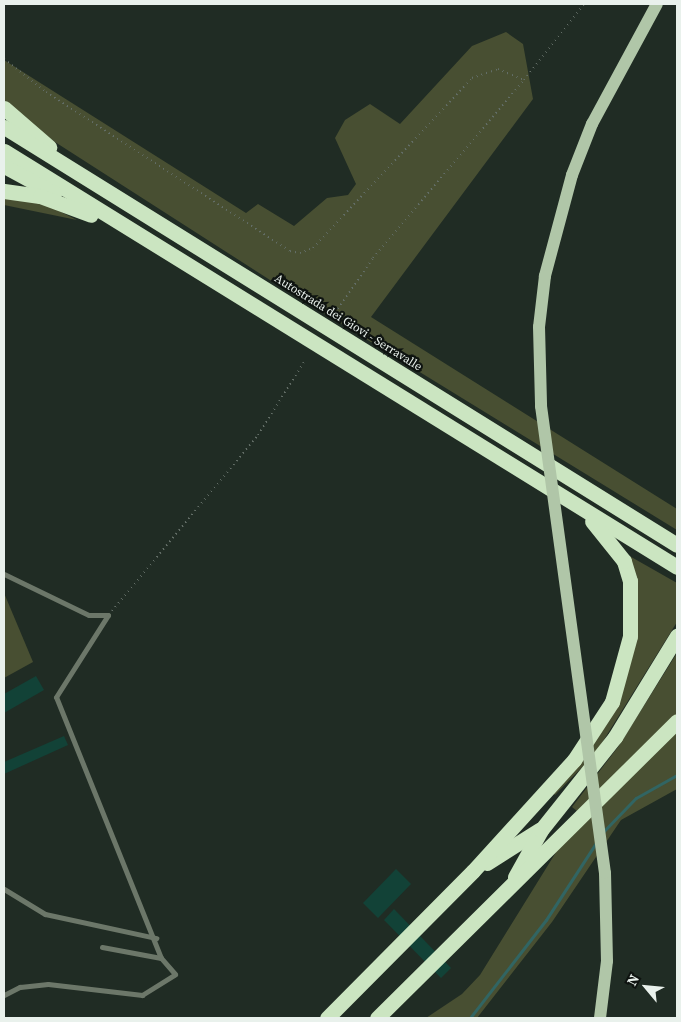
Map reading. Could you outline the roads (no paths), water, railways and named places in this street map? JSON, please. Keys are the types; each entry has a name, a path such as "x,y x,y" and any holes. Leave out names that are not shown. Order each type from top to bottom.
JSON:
{"highway":[{"path":"4,108 74,170"},
{"name":"Autostrada dei Giovi - Serravalle","path":"4,127 677,545"},
{"path":"4,151 677,567"},
{"path":"4,166 87,213"},
{"path":"4,191 40,196 87,213 139,236"},
{"path":"327,1018 473,871 594,735 624,667 630,636 630,581 609,540 573,503"},
{"path":"506,894 541,830 615,737 677,636"},
{"path":"378,1018 506,894 677,721"},
{"path":"473,871 541,830"}],"main road":[{"path":"600,1018 607,961 605,873 555,532 541,406 539,327 555,223 575,166 592,124 657,4"}],"lane":[{"path":"4,574 89,615 108,614 56,697 156,938 161,958 175,974 148,994 40,984 4,995"},
{"path":"4,889 54,917 156,938"},
{"path":"102,947 161,958"}],"waterway":[{"path":"603,832 636,798 677,775"},
{"path":"470,1018 546,920 596,843"}]}
